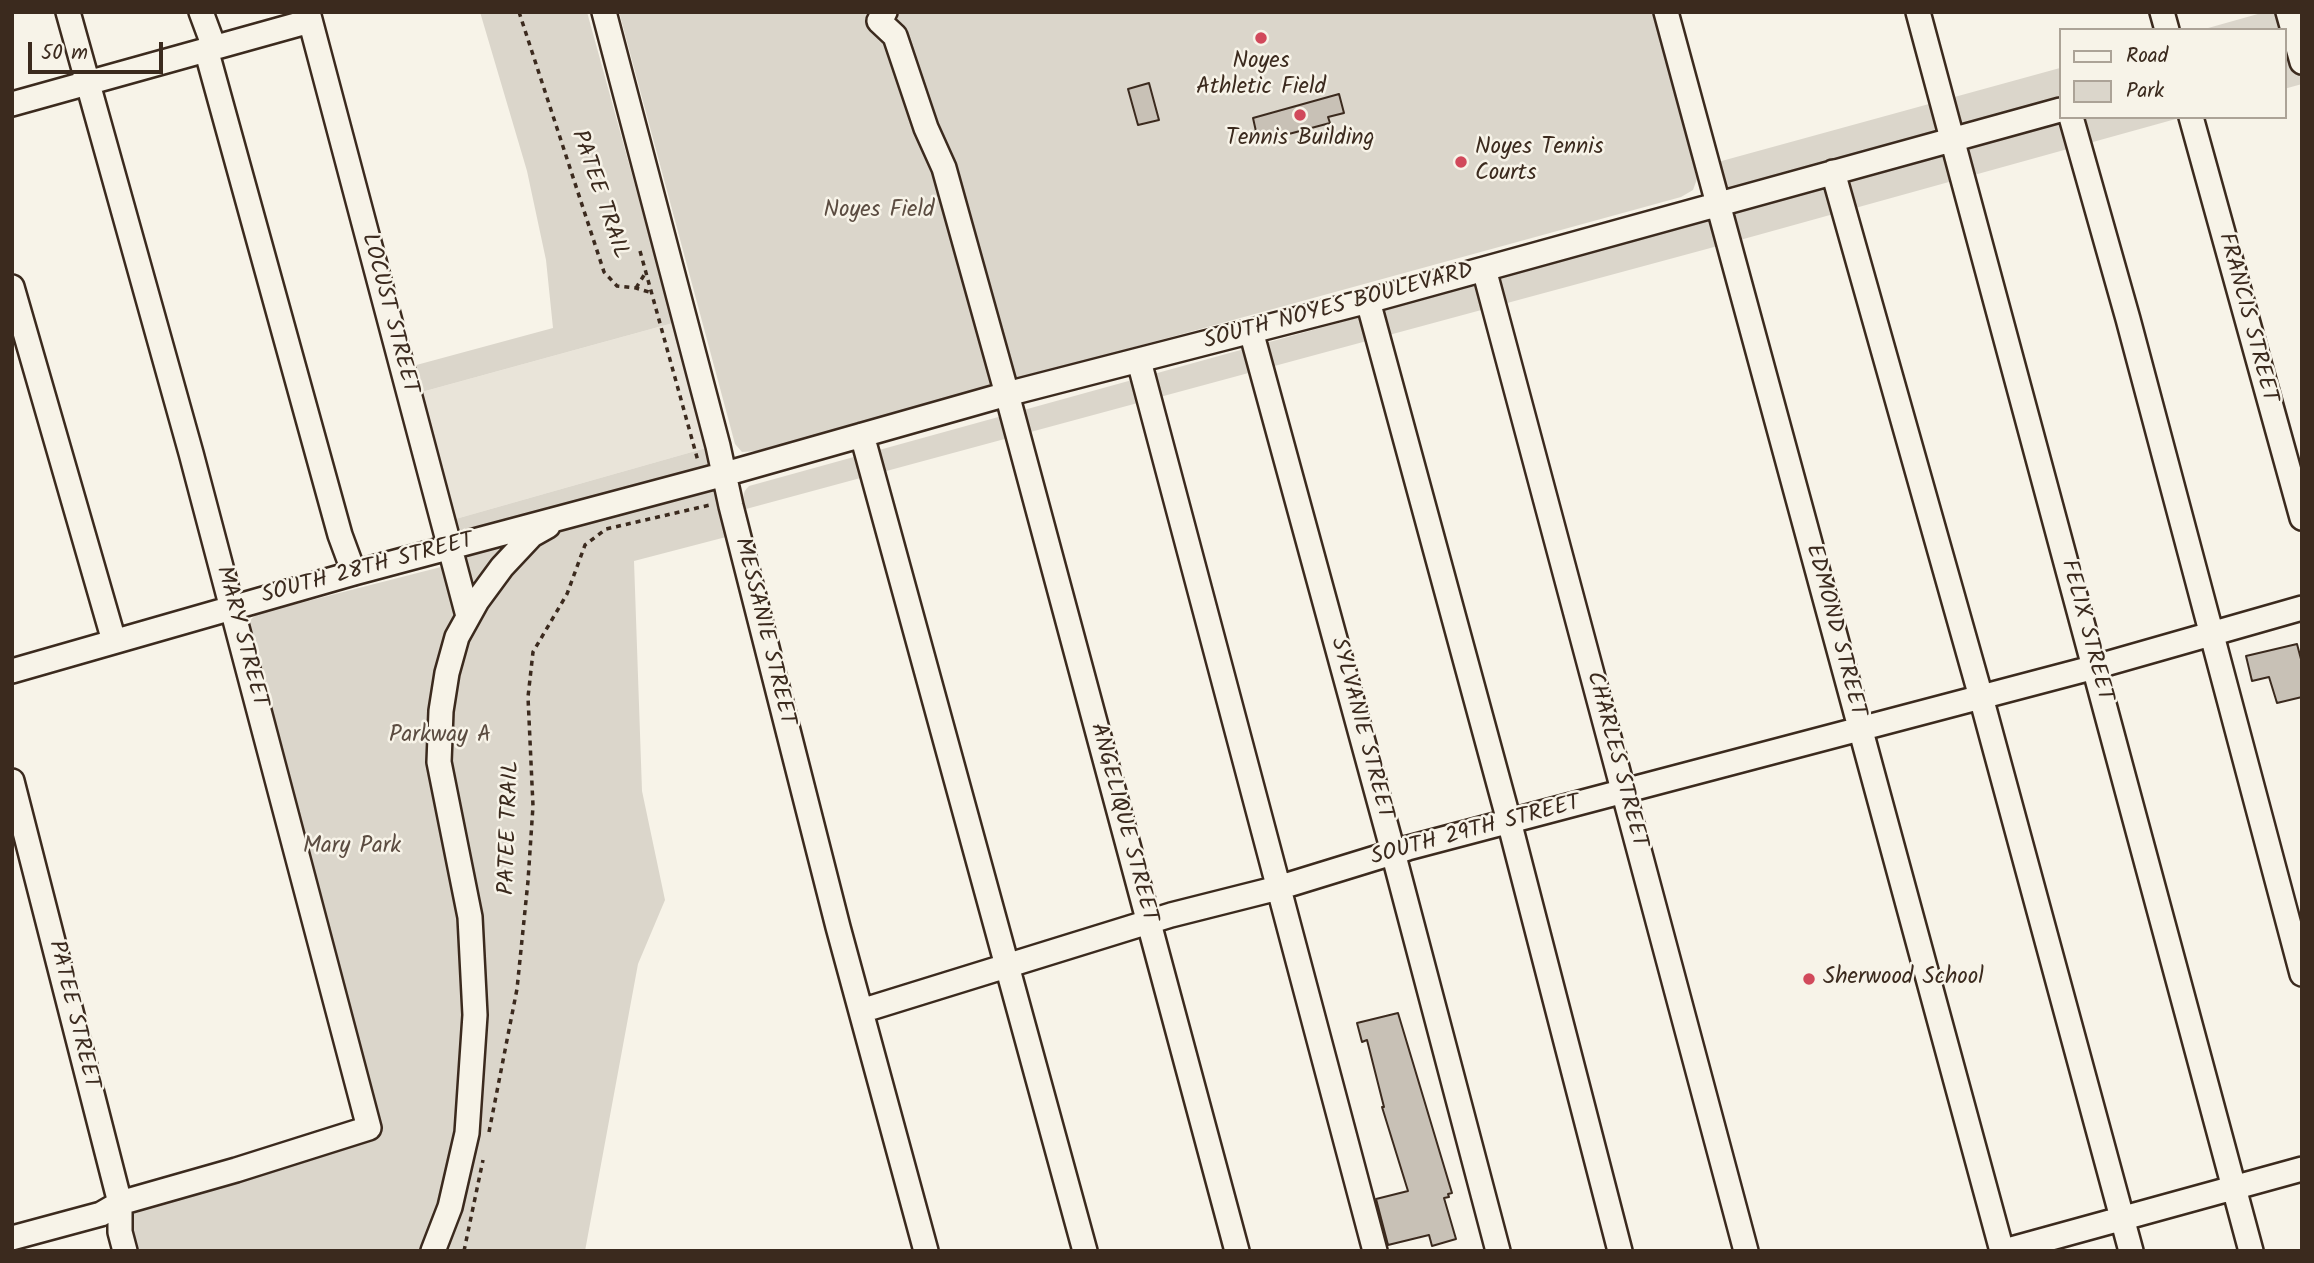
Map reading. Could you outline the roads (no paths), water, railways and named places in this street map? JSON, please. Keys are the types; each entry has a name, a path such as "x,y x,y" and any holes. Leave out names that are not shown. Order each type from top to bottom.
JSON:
{"street":[{"name":"MARY STREET","path":"68,12 232,607 369,1128 120,1203"},
{"path":"201,12 340,535 354,573"},
{"name":"MESSANIE STREET","path":"604,12 714,477 731,506 861,1011 926,1251"},
{"name":"ANGELIQUE STREET","path":"885,12 879,21 895,36 926,128 944,168 1237,1251"},
{"name":"EDMOND STREET","path":"1666,12 2003,1251"},
{"name":"FELIX STREET","path":"1918,12 2251,1251"},
{"path":"2288,12 2296,50"},
{"path":"12,104 88,84 309,17"},
{"name":"LOCUST STREET","path":"309,17 468,616"},
{"name":"SOUTH NOYES BOULEVARD","path":"714,477 1007,394 1368,301 2058,111"},
{"path":"2072,119 2128,320 2302,974"},
{"name":"FRANCIS STREET","path":"2192,119 2302,518"},
{"path":"1833,172 1981,697 2131,1251"},
{"name":"CHARLES STREET","path":"1484,269 1746,1251"},
{"path":"12,287 114,641"},
{"path":"1368,301 1509,821 1620,1251"},
{"name":"SYLVANIE STREET","path":"1251,331 1498,1251"},
{"path":"1139,361 1374,1251"},
{"path":"862,435 1085,1251"},
{"name":"SOUTH 28TH STREET","path":"12,671 354,573 714,477"},
{"path":"433,1251 450,1207 467,1133 475,1015 470,918 439,762 441,711 447,673 457,637 468,616 502,567 533,535 566,516"},
{"name":"SOUTH 29TH STREET","path":"861,1011 1148,922 1278,888 1393,853 2095,667 2302,608"},
{"name":"PATEE STREET","path":"12,781 120,1203 120,1232 125,1251"},
{"path":"2003,1251 2302,1169"},
{"path":"12,1238 101,1214 120,1203"}],"place":[{"name":"Noyes Athletic Field","path":"1261,38"},
{"name":"Tennis Building","path":"1300,115"},
{"name":"Noyes Tennis Courts","path":"1461,162"},
{"name":"Sherwood School","path":"1809,979"}],"park label":[{"name":"Noyes Field","path":"879,212"},
{"name":"Parkway A","path":"440,737"},
{"name":"Mary Park","path":"352,848"}]}
